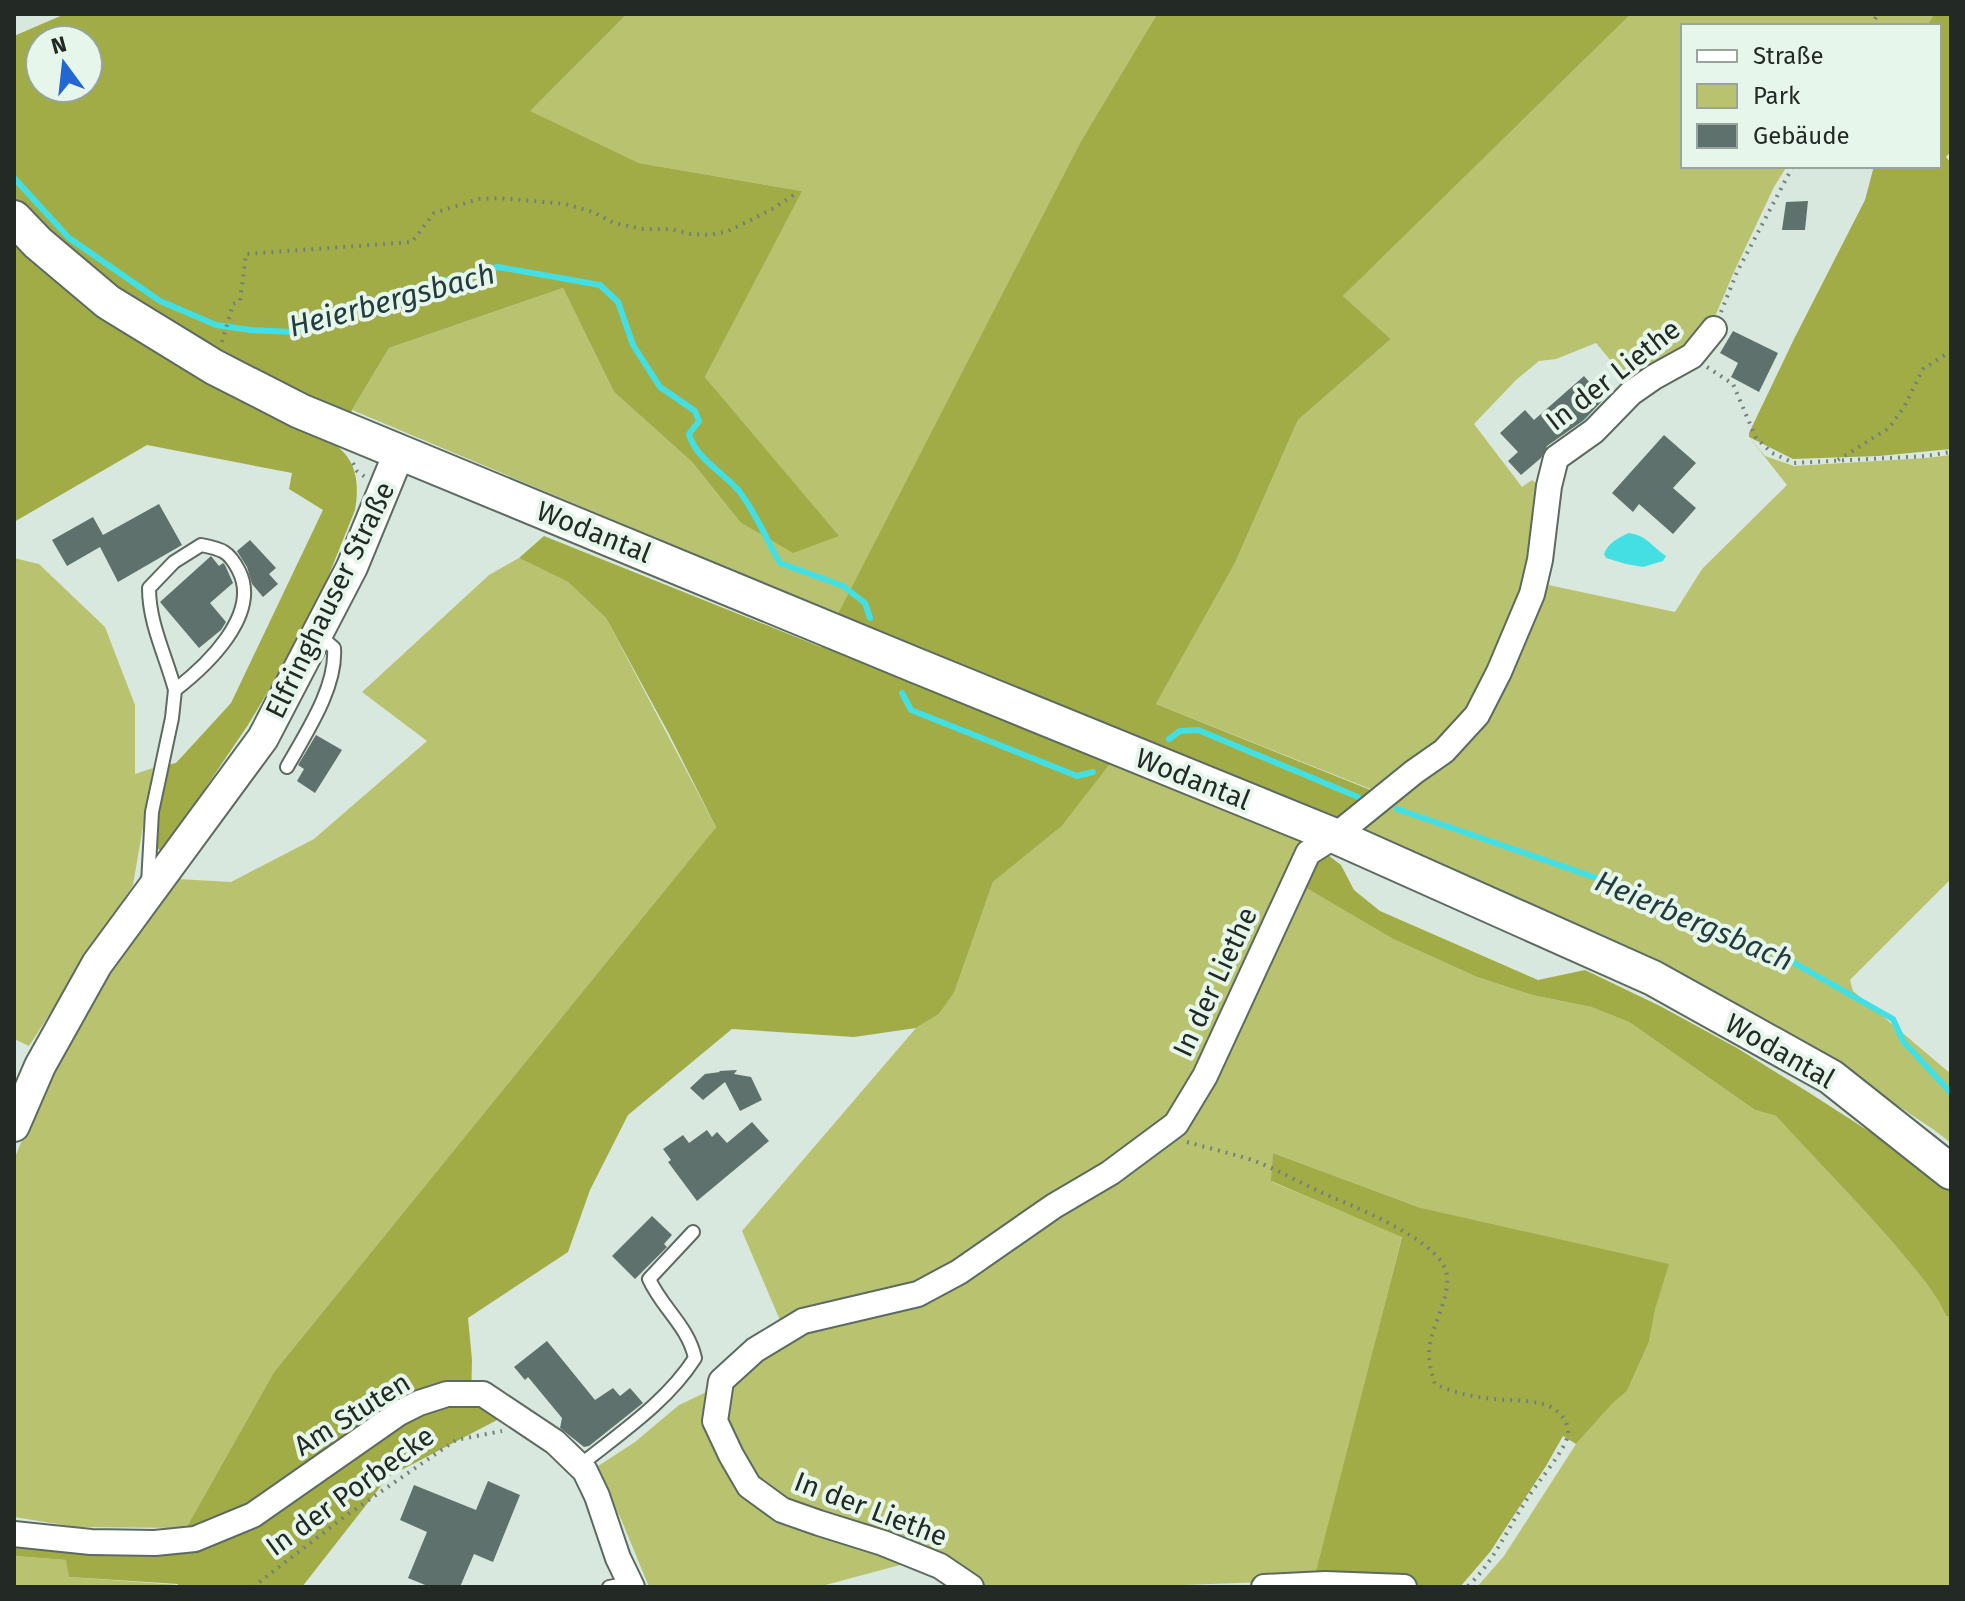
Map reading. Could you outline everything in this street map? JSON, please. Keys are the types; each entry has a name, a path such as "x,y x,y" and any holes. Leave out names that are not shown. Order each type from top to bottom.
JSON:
{"main road":[{"name":"Elfringhauser Straße","path":"14,218 38,243 108,302 214,367 300,411 399,453"},
{"name":"Wodantal","path":"399,453 1335,836 1653,978 1831,1077 1951,1172"}],"street":[{"name":"In der Liethe","path":"966,1586 940,1566 926,1560 782,1510 749,1486 715,1421 721,1381 755,1350 803,1321 918,1294 959,1272 1054,1206 1110,1173 1176,1124 1205,1076 1308,853 1335,836 1444,751 1477,715 1521,624 1532,594 1556,458 1594,431 1631,393 1692,356 1714,329"},
{"name":"Elfringhauser Straße","path":"14,1126 40,1066 97,964 263,738 352,567 399,453"},
{"name":"Am Stuten","path":"14,1534 91,1542 155,1543 195,1539 253,1515 399,1413 447,1394 483,1394 555,1442 585,1471 597,1496 624,1586"},
{"path":"1264,1587 1325,1584 1404,1587"}],"lane":[{"path":"148,894 152,812 175,690 156,635 149,605 149,588 174,562 201,545 223,549 235,562 244,580 244,600 234,627 215,652 175,690"},
{"path":"287,767 323,699 335,660 334,648 318,635"},
{"path":"579,1466 633,1424 685,1374 695,1358 683,1327 655,1293 649,1279 693,1232"}],"path":[{"name":"In der Liethe","path":"1714,329 1737,272 1792,168"},
{"path":"214,367 233,304 240,301 246,254 412,242 434,213 479,199 500,198 565,204 593,212 614,223 643,229 711,235 745,223 797,193"},
{"path":"1838,461 1889,428 1904,407 1923,369 1951,351"},
{"path":"1692,356 1733,384 1756,438 1772,453 1794,463 1951,452"},
{"path":"1161,1134 1255,1161 1389,1222 1418,1241 1438,1258 1446,1272 1446,1291 1429,1353 1435,1384 1452,1392 1552,1407 1566,1420 1568,1436 1488,1565 1467,1587"},
{"name":"In der Porbecke","path":"253,1587 344,1517 456,1440 502,1431 518,1420"}],"green space":[{"path":"65,14 627,14 530,111 639,163 802,191 705,377 839,536 793,553 740,522 692,462 614,392 563,288 389,348 352,410 338,447 350,460 356,476 355,510 312,617 248,725 162,852 155,846 167,765 176,763 231,703 323,510 289,489 292,473 147,445 14,522 14,36 24,32 24,104 104,104 104,24 42,24"},
{"path":"627,14 1157,14 1081,141 839,615 352,410 389,348 563,288 614,392 692,462 740,522 838,536 705,377 801,191 639,163 529,111"},
{"path":"1157,14 1631,14 1343,296 1391,339 1298,420 1235,563 1156,704 1378,793 1341,823 1133,734 1062,826 993,882 954,993 939,1014 916,1028 854,1037 732,1029 628,1115 590,1190 568,1252 468,1318 472,1360 471,1401 499,1419 388,1477 302,1587 178,1587 178,1584 69,1577 66,1560 14,1556 14,1544 72,1549 186,1528 274,1372 716,827 606,618 568,582 519,558 544,536 821,647 1081,141"},
{"path":"1631,14 1934,14 1928,24 1681,24 1681,168 1786,168 1774,187 1711,326 1689,353 1631,385 1596,343 1556,359 1539,361 1474,424 1522,487 1532,480 1542,488 1521,610 1470,714 1378,792 1156,704 1235,563 1298,420 1391,339 1343,296"},
{"path":"1934,14 1951,14 1951,151 1946,157 1951,163 1951,449 1879,456 1793,459 1749,437 1749,433 1865,200 1873,168 1941,168 1941,24 1928,24"},
{"path":"1749,437 1765,456 1794,466 1951,455 1951,879 1850,980 1853,991 1951,1074 1951,1143 1803,1042 1360,830 1450,751 1539,583 1675,612 1702,569 1787,485"},
{"path":"14,558 39,564 105,627 135,705 135,774 153,768 133,885 29,1046 14,1039"},
{"path":"519,558 568,582 606,618 716,827 274,1372 186,1528 76,1527 14,1517 14,1160 34,1109 109,966 178,879 231,882 314,839 427,741 362,692 489,575"},
{"path":"1112,761 1312,841 1170,1120 916,1290 782,1325 742,1231 916,1028 939,1014 954,993 993,882 1062,826"},
{"path":"1318,852 1341,865 1354,890 1380,911 1538,980 1585,970 1660,1006 1808,1092 1951,1188 1951,1317 1946,1316 1930,1288 1895,1245 1776,1116 1755,1110 1629,1022 1591,1007 1532,995 1477,977 1393,939 1301,885"},
{"path":"1301,885 1393,939 1477,977 1532,995 1591,1007 1629,1022 1755,1110 1776,1116 1851,1196 1916,1270 1946,1316 1951,1317 1951,1587 1477,1587 1504,1556 1576,1444 1627,1391 1649,1342 1656,1306 1421,1208 1273,1153 1272,1182 1402,1236 1315,1580 1130,1587 981,1587 821,1519 754,1484 722,1419 728,1379 802,1328 881,1309 1157,1145"},
{"path":"1273,1153 1421,1208 1669,1264 1649,1342 1627,1391 1576,1444 1563,1436 1490,1552 1460,1587 1312,1587 1402,1237 1271,1181"},
{"path":"715,1388 744,1487 915,1561 818,1587 649,1587 621,1519 595,1468 635,1442 679,1405"},
{"path":"14,1556 67,1560 69,1577 178,1587 14,1587"}],"water":[{"path":"1629,533 1641,537 1666,556 1663,561 1643,567 1606,558 1604,554 1608,546"}],"building":[{"path":"1808,201 1805,230 1782,230 1786,202"},
{"path":"1733,331 1778,353 1759,392 1731,377 1738,363 1720,353"},
{"path":"1584,376 1604,399 1584,420 1547,446 1541,458 1521,475 1508,461 1518,452 1500,433 1525,410 1534,420"},
{"path":"1664,435 1696,463 1673,488 1696,508 1673,534 1639,504 1633,512 1612,493"},
{"path":"159,504 182,545 118,582 100,547 67,566 52,540 93,517 103,535"},
{"path":"250,540 276,568 269,574 278,584 263,597 252,584 247,567 237,551"},
{"path":"211,556 219,566 225,565 233,583 210,603 226,622 199,648 160,602"},
{"path":"316,735 342,750 315,793 297,781 304,769 298,765"},
{"path":"737,1070 734,1074 751,1077 762,1100 740,1111 725,1082 703,1100 690,1088 705,1074"},
{"path":"752,1122 769,1141 697,1201 668,1162 671,1160 663,1149 683,1135 689,1143 707,1130 712,1137 717,1132 727,1143"},
{"path":"652,1216 672,1235 664,1244 667,1247 635,1279 612,1256"},
{"path":"547,1341 595,1400 613,1388 620,1396 630,1388 643,1403 584,1447 560,1428 562,1418 528,1377 525,1380 514,1367"},
{"path":"488,1481 520,1495 493,1562 474,1554 460,1587 430,1587 408,1578 427,1532 400,1520 414,1485 476,1510"}],"waterway":[{"name":"Heierbergsbach","path":"14,178 69,238 160,301 216,325 293,332 339,311 405,298 439,282 498,267 600,285 618,302 633,345 660,387 695,411 699,421 689,434 693,443 704,458 739,491 780,563 843,586 865,603 870,618"},
{"name":"Heierbergsbach","path":"902,693 911,710 1077,776 1093,772"},
{"name":"Heierbergsbach","path":"1169,739 1180,731 1198,730 1358,797"},
{"name":"Heierbergsbach","path":"1397,809 1605,881 1691,914 1782,956 1893,1019 1903,1041 1951,1093"}]}
